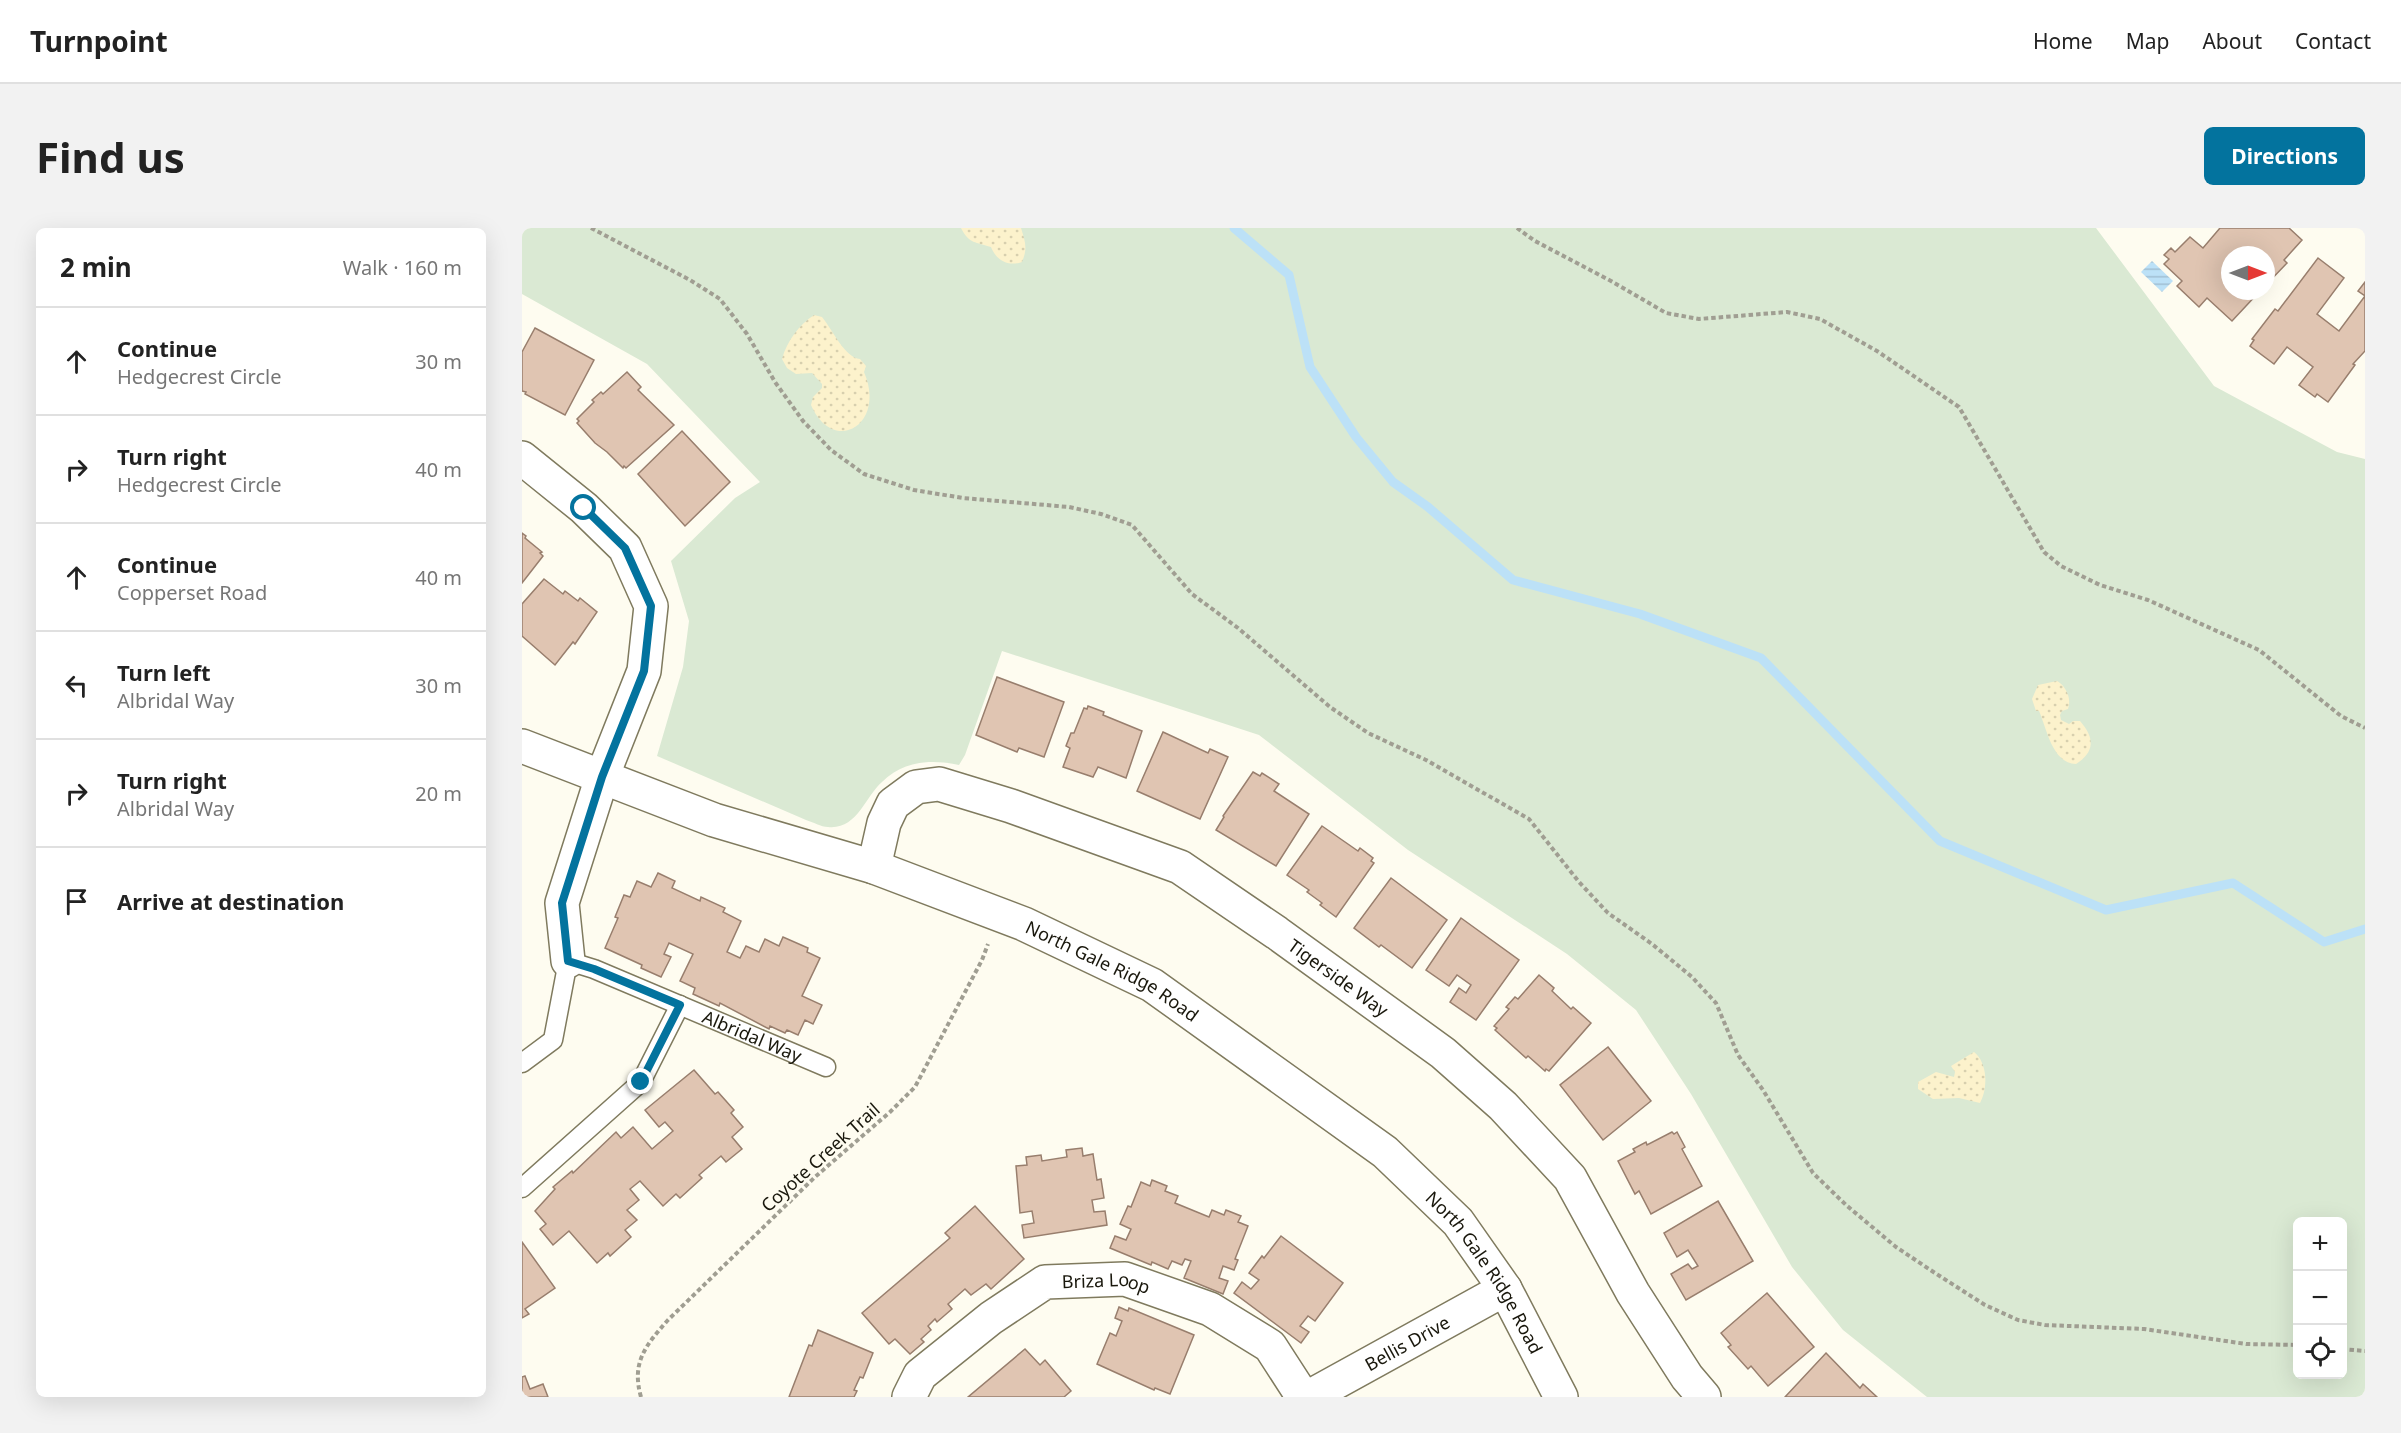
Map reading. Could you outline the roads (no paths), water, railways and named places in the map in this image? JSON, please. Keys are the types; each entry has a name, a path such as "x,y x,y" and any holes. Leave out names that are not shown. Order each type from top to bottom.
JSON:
{"street":[{"path":"522,458 584,508 625,548 651,606 644,671 602,777 562,903 568,961"},
{"name":"North Gale Ridge Road","path":"522,746 714,820 874,867 999,914 1152,985 1385,1152 1458,1221 1505,1289 1561,1397"},
{"name":"Tigerside Way","path":"874,867 884,823 893,804 916,787 939,784 1011,806 1180,867 1443,1053 1503,1106 1570,1178 1632,1293 1687,1377 1704,1397"},
{"name":"Briza Loop","path":"909,1397 920,1375 991,1318 1045,1282 1125,1279 1210,1309 1270,1346 1303,1397"},
{"name":"Bellis Drive","path":"1309,1397 1505,1289"}],"lane":[{"name":"Albridal Way","path":"568,961 594,969 826,1067"},
{"path":"522,1063 553,1040 568,961"},
{"name":"Albridal Way","path":"522,1188 641,1082 680,1005"}],"water":[{"path":"2152,261 2173,281 2162,292 2141,272"}],"waterway":[{"path":"1234,228 1289,275 1310,367 1356,437 1393,482 1428,507 1513,580 1640,614 1761,658 1940,841 2106,910 2233,883 2324,942 2365,929"}]}
